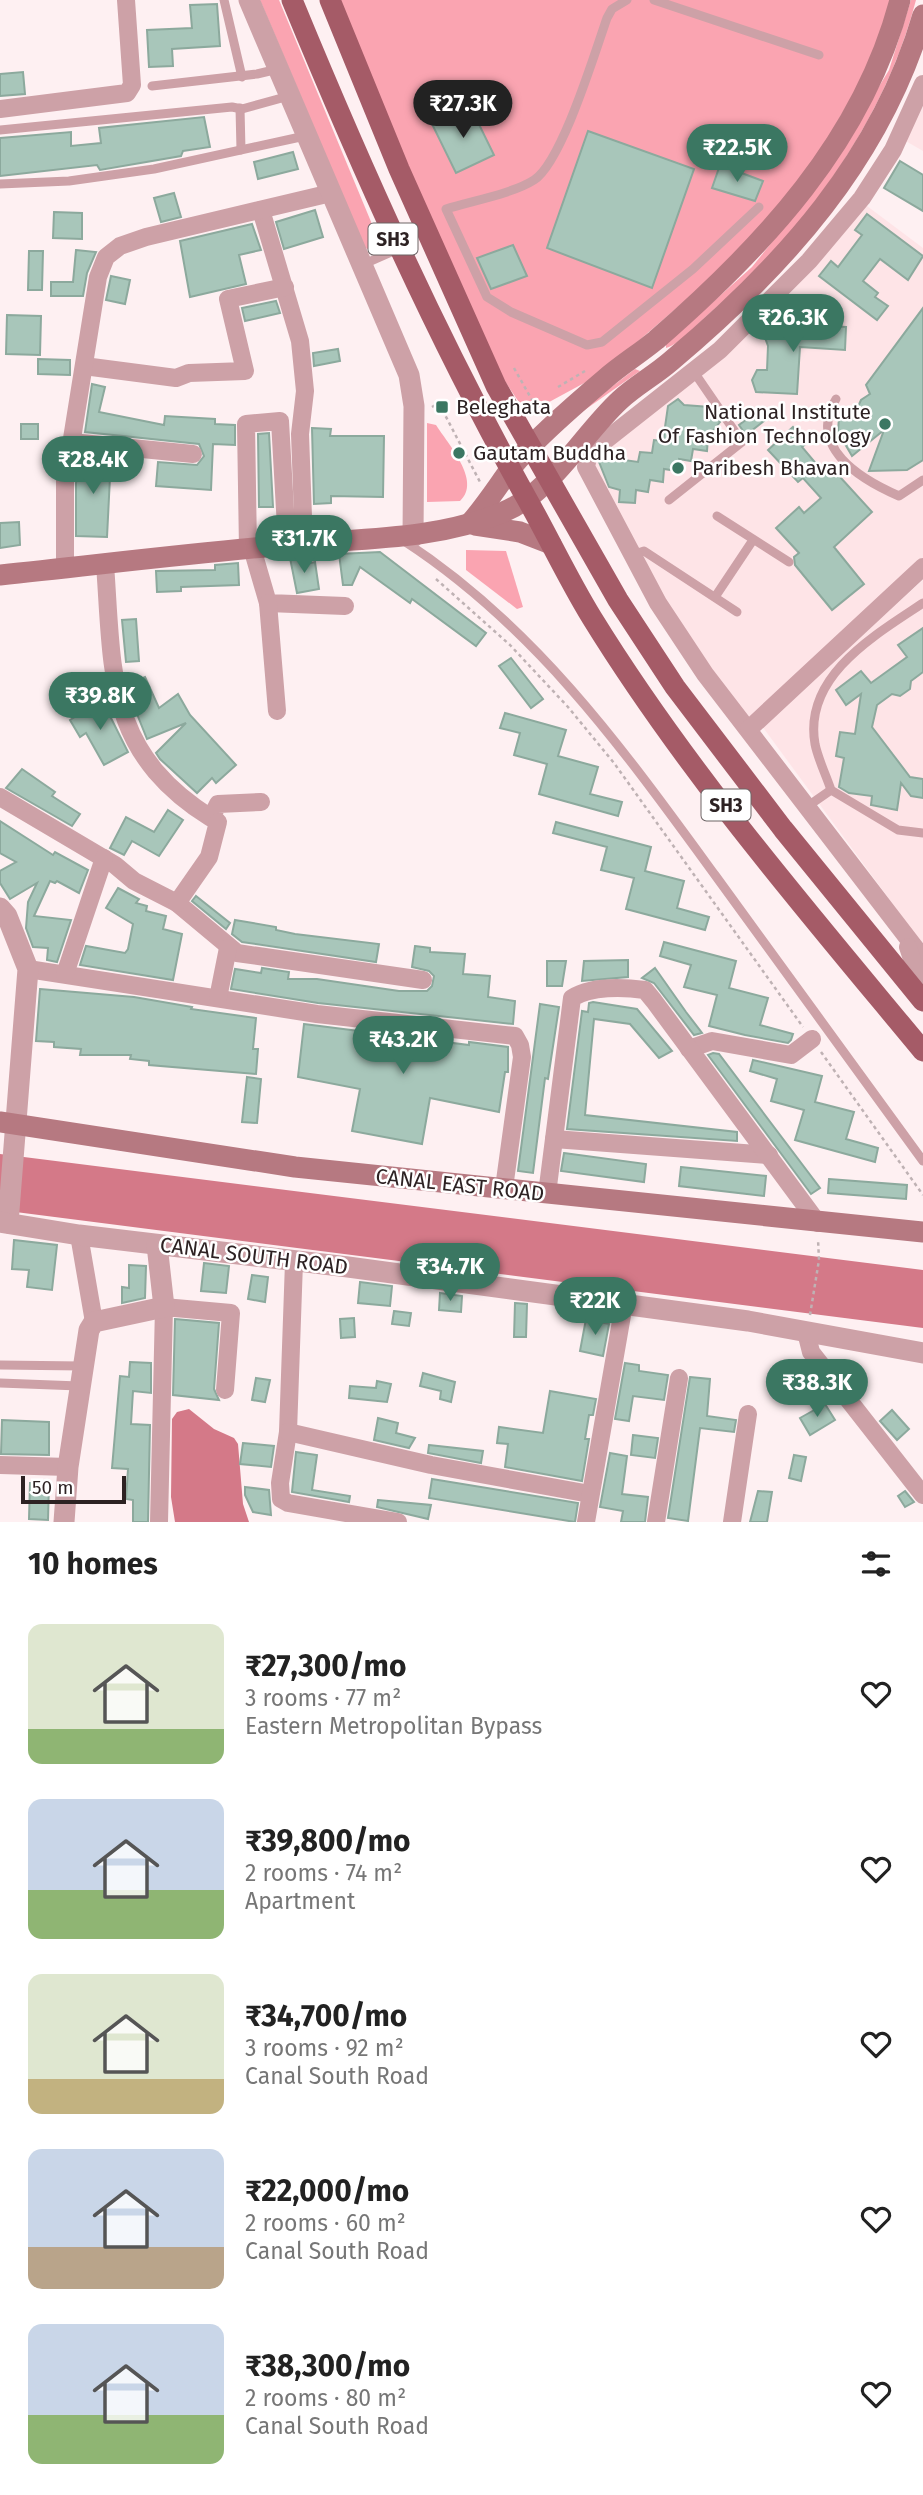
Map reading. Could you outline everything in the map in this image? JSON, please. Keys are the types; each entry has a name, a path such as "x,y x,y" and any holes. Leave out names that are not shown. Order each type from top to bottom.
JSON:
{"main road":[{"name":"SH3","path":"292,0 398,249 510,470 592,618 650,707 759,849 923,1051"},
{"name":"SH3","path":"330,0 399,169 495,386 618,600 675,687 783,829 923,1001"},
{"path":"470,524 510,470 532,448 605,379 653,342 718,284 781,219 820,168 866,94 888,42 900,2"},
{"path":"0,575 295,544 406,537 470,524 504,512 549,479 620,400 761,279 801,236 842,183 900,84 923,15"},
{"path":"470,524 520,532 551,544"},
{"name":"CANAL EAST ROAD","path":"10,1128 270,1164 923,1232"}],"street":[{"path":"0,109 127,93 131,85 126,0"},
{"path":"249,0 413,388 406,537"},
{"path":"923,83 893,149 862,198 809,261 720,351 588,457 589,478 659,603 705,674 923,958"},
{"path":"65,568 63,517 71,442 92,304 106,257 120,246 146,237 331,193"},
{"path":"261,210 300,341 304,391 295,544"},
{"path":"84,366 176,378 189,373 244,371 228,299 285,287"},
{"path":"644,382 659,401"},
{"path":"277,711 268,603 250,549 246,424 280,421 295,544"},
{"path":"71,442 193,454"},
{"path":"105,564 118,696 125,721 146,762 157,777 211,818 218,804 261,802"},
{"path":"749,729 923,567"},
{"path":"268,603 345,606"},
{"path":"0,797 104,858 134,881 177,903 237,953 423,980"},
{"path":"177,903 209,857 218,822"},
{"path":"65,974 104,858"},
{"path":"0,908 7,916 28,970 10,1128 5,1220"},
{"path":"904,934 914,965 923,977"},
{"path":"218,998 228,948"},
{"path":"28,970 317,1014 515,1037 522,1057 504,1188"},
{"path":"547,1194 568,1009 572,998 582,992 645,990 818,1223"},
{"path":"690,1049 712,1041 791,1055 812,1039"},
{"path":"554,1139 769,1155"},
{"name":"CANAL SOUTH ROAD","path":"5,1220 79,1235 624,1304 923,1353"},
{"path":"64,1522 68,1467 89,1330 94,1322 79,1235"},
{"path":"157,1245 164,1307 159,1522"},
{"path":"294,1262 288,1432 280,1483 281,1499 288,1503 398,1522"},
{"path":"586,1522 624,1304"},
{"path":"94,1322 164,1307 231,1313 225,1390"},
{"path":"806,1332 811,1352 923,1495"},
{"path":"656,1522 679,1378"},
{"path":"733,1522 748,1413"},
{"path":"288,1432 431,1465 590,1494"},
{"path":"0,1465 68,1467"}],"lane":[{"path":"224,0 242,76"},
{"path":"627,0 612,9 607,18 579,98 553,155 536,179 446,209 487,297 511,312 587,345 603,342 693,269 759,207"},
{"path":"653,0 820,55"},
{"path":"152,86 242,76 278,69"},
{"path":"0,130 240,108 290,96"},
{"path":"240,108 241,149"},
{"path":"0,184 69,181 154,169 307,136"},
{"path":"362,265 398,249"},
{"path":"669,500 742,442 694,372"},
{"path":"836,399 828,412 825,427 834,447 851,468 867,482 899,496 923,480"},
{"path":"717,516 789,562"},
{"path":"406,537 453,573 564,678 622,748 923,1161"},
{"path":"715,597 752,540"},
{"path":"632,555 645,551 737,612"},
{"path":"923,603 883,631 829,677 820,692 815,718 815,744 831,790 898,830 923,833"},
{"path":"869,616 883,631"},
{"path":"808,806 831,790"},
{"path":"0,1365 82,1376"},
{"path":"0,1383 82,1376"}],"path":[{"path":"514,368 532,401"},
{"path":"558,387 589,369"},
{"path":"444,413 485,491"},
{"path":"433,577 510,645 576,716 614,763 923,1195"},
{"path":"814,1301 820,1260 818,1223"}],"shaded area":[{"path":"260,0 279,0 379,241 374,251 365,248"},
{"path":"339,0 892,0 878,51 812,166 745,249 599,375 527,414 504,380 436,237"},
{"path":"911,0 916,0 902,45 884,88 837,171 809,209 746,280 684,337 666,348 666,344 752,267 823,179 889,70"},
{"path":"923,96 923,151 904,140"},
{"path":"863,203 923,248 923,560 749,722 663,598 594,473 593,457"},
{"path":"635,369 640,371 542,440"},
{"path":"427,423 436,425 461,463 467,483 466,493 460,501 427,502"},
{"path":"466,550 506,551 523,607 517,609 466,570"},
{"path":"923,580 923,945 762,726"},
{"path":"0,1154 923,1270 923,1328 0,1210"},
{"path":"189,1409 214,1429 234,1438 238,1444 243,1504 249,1522 175,1522 171,1497 172,1419 177,1412"}],"building":[{"path":"217,4 220,46 172,49 173,66 149,67 147,30 192,28 190,5"},
{"path":"23,72 25,94 0,96 0,74"},
{"path":"470,106 494,155 456,173 432,124"},
{"path":"204,117 210,147 183,151 181,156 100,170 97,165 0,176 0,138 71,132 71,146 101,143 99,128"},
{"path":"588,131 694,169 652,288 547,248"},
{"path":"293,152 298,169 258,179 254,162"},
{"path":"900,161 923,175 923,211 884,188"},
{"path":"720,165 763,181 755,201 712,188"},
{"path":"174,193 181,217 161,222 154,198"},
{"path":"315,210 323,237 284,249 276,222"},
{"path":"54,212 82,213 82,239 53,238"},
{"path":"867,214 923,256 908,280 880,259 863,281 878,293 875,297 888,306 877,320 819,276 831,261 838,267 862,235 855,230"},
{"path":"252,224 261,250 239,255 246,284 190,297 180,241"},
{"path":"513,245 527,276 491,289 477,258"},
{"path":"76,250 96,252 87,273 83,296 51,296 51,282 73,282"},
{"path":"29,251 43,251 42,290 28,290"},
{"path":"111,276 130,280 125,304 106,300"},
{"path":"276,301 280,313 245,321 242,308"},
{"path":"923,308 923,460 907,470 869,471 884,430 852,456 838,432 839,417 852,420 861,400 870,394 866,385"},
{"path":"7,315 41,316 40,355 6,354"},
{"path":"769,323 846,327 845,350 800,347 797,394 756,392 752,380 757,370 767,370 768,346 764,335"},
{"path":"338,349 340,361 314,366 313,353"},
{"path":"38,359 70,360 70,375 38,374"},
{"path":"92,384 105,387 99,412 164,425 165,416 215,419 215,424 235,425 235,445 213,444 211,490 156,486 158,462 197,465 204,456 199,444 85,432"},
{"path":"678,399 684,405 710,407 720,422 708,437 707,451 693,449 691,461 679,459 677,471 664,469 663,482 650,480 648,492 636,490 635,503 619,502 620,490 609,487 599,462 603,457 638,462 640,452 652,453 654,440 663,441 668,406"},
{"path":"762,408 769,417 746,435 739,425"},
{"path":"21,424 38,424 38,439 21,439"},
{"path":"793,427 808,442 802,447 823,472 830,466 872,512 834,547 864,584 832,610 795,565 794,557 799,553 776,528 799,507 804,513 821,498 803,478 798,482 768,450"},
{"path":"312,428 331,429 330,436 384,436 383,497 331,496 331,503 314,504"},
{"path":"269,433 273,507 259,507 258,434"},
{"path":"81,456 111,457 107,537 76,536 76,483"},
{"path":"19,522 20,545 0,548 0,523"},
{"path":"380,552 486,633 476,646 412,599 410,603 360,567 352,585 343,585 339,554"},
{"path":"302,557 303,565 315,562 319,589 297,593 290,558"},
{"path":"238,563 239,585 181,587 181,591 157,592 156,571 215,570 215,565"},
{"path":"136,619 139,661 126,662 122,620"},
{"path":"923,628 923,672 911,681 910,689 900,696 892,694 877,705 872,727 910,777 923,779 923,798 911,796 901,783 897,810 871,805 872,796 849,793 839,787 844,758 836,756 840,732 855,734 861,694 846,705 836,690 861,671 871,683 907,657 898,645"},
{"path":"511,658 543,699 531,708 499,666"},
{"path":"145,677 159,708 178,694 190,715 236,765 216,783 212,778 197,793 160,759 156,753 186,723 147,739 128,684"},
{"path":"102,700 128,752 104,765 86,733 80,737 70,720"},
{"path":"505,713 566,730 558,756 598,767 590,794 622,802 618,816 539,794 547,764 514,755 520,733 500,728"},
{"path":"22,769 55,792 52,796 80,814 72,826 6,788"},
{"path":"168,810 183,820 159,856 132,841 124,855 110,848 126,817 154,832"},
{"path":"0,821 53,855 55,852 88,870 79,893 57,881 50,881 34,916 71,920 57,962 47,960 48,948 33,947 26,928 28,902 37,883 10,899 0,883 0,871 16,862 0,853"},
{"path":"556,822 651,847 645,871 684,881 677,908 709,917 705,930 626,909 634,878 601,870 607,847 553,833"},
{"path":"118,888 139,899 136,903 147,906 146,911 166,916 163,929 182,934 173,980 80,965 86,946 125,953 128,949 133,924 106,908"},
{"path":"196,896 230,923 226,929 192,901"},
{"path":"235,920 276,927 276,930 295,934 379,944 376,962 242,942 232,934"},
{"path":"664,942 736,961 729,988 768,998 760,1025 793,1034 791,1040 788,1043 709,1026 717,995 684,987 691,965 660,956"},
{"path":"415,946 430,948 430,952 465,954 463,974 490,976 488,997 515,1001 513,1024 318,1003 231,989 235,969 261,973 262,968 289,972 288,979 317,979 399,991 427,991 432,986 434,976 429,971 412,967"},
{"path":"628,960 628,977 582,981 584,961"},
{"path":"547,961 566,961 562,986 547,986"},
{"path":"655,968 702,1033 694,1035 654,983 642,978"},
{"path":"40,989 134,997 192,1007 191,1009 256,1018 253,1049 258,1049 256,1074 149,1065 149,1061 130,1059 131,1055 80,1055 81,1049 54,1047 54,1042 36,1041"},
{"path":"589,1003 637,1009 672,1051 659,1058 630,1024 594,1019 585,1115 737,1132 737,1141 567,1129 582,1011 588,1012"},
{"path":"540,1004 559,1007 548,1079 545,1078 533,1173 518,1171"},
{"path":"304,1024 469,1045 469,1042 508,1047 508,1072 505,1072 499,1112 430,1098 422,1144 352,1131 360,1089 298,1077"},
{"path":"719,1054 820,1188 811,1194 708,1055"},
{"path":"753,1060 822,1076 815,1102 854,1112 846,1139 878,1148 875,1162 795,1140 804,1110 771,1101 777,1079 750,1071"},
{"path":"247,1077 261,1079 257,1123 242,1122"},
{"path":"564,1153 646,1164 644,1182 561,1171"},
{"path":"681,1167 766,1176 764,1196 679,1186"},
{"path":"829,1179 907,1185 906,1199 828,1193"},
{"path":"14,1240 57,1245 52,1290 27,1287 29,1270 12,1269"},
{"path":"204,1263 229,1266 226,1293 201,1291"},
{"path":"129,1265 146,1266 145,1298 122,1303 122,1287 129,1288"},
{"path":"252,1275 268,1277 265,1302 248,1299"},
{"path":"360,1282 392,1286 390,1306 358,1303"},
{"path":"440,1293 462,1296 461,1312 439,1310"},
{"path":"515,1303 527,1304 526,1337 514,1337"},
{"path":"394,1311 411,1313 409,1326 392,1324"},
{"path":"354,1318 355,1337 341,1338 340,1319"},
{"path":"175,1319 219,1323 214,1389 219,1400 173,1395"},
{"path":"586,1319 609,1324 603,1356 580,1351"},
{"path":"130,1362 151,1363 151,1393 133,1391 131,1424 150,1425 148,1522 133,1522 133,1500 126,1499 128,1469 112,1468 120,1376 129,1377"},
{"path":"625,1363 639,1365 639,1371 668,1375 664,1400 633,1396 629,1421 615,1419"},
{"path":"423,1373 455,1382 451,1402 440,1399 441,1391 420,1386"},
{"path":"690,1377 710,1379 707,1416 736,1420 734,1432 700,1428 688,1521 668,1518"},
{"path":"256,1378 270,1380 265,1402 252,1400"},
{"path":"377,1381 391,1384 387,1402 349,1398 350,1386 376,1388"},
{"path":"550,1391 596,1399 593,1415 589,1415 585,1439 589,1439 582,1481 505,1467 508,1444 497,1443 499,1427 543,1433"},
{"path":"825,1404 835,1420 810,1435 800,1418"},
{"path":"892,1410 909,1429 897,1440 880,1421"},
{"path":"378,1418 398,1423 396,1433 415,1438 409,1448 374,1440"},
{"path":"2,1420 49,1422 49,1455 1,1454"},
{"path":"633,1435 658,1438 655,1458 631,1455"},
{"path":"243,1443 274,1446 271,1467 240,1464"},
{"path":"429,1445 483,1451 481,1463 428,1453"},
{"path":"296,1452 317,1455 312,1490 350,1496 349,1502 292,1492"},
{"path":"610,1453 627,1456 622,1494 648,1497 645,1522 621,1522 623,1511 600,1507"},
{"path":"794,1455 806,1457 801,1481 789,1478"},
{"path":"432,1479 578,1503 575,1522 429,1498"},
{"path":"30,1483 49,1483 48,1520 29,1519"},
{"path":"245,1487 269,1490 271,1515 253,1512 245,1495"},
{"path":"758,1491 772,1492 767,1522 750,1522"},
{"path":"905,1491 914,1502 905,1507 898,1496"},
{"path":"378,1500 431,1505 428,1519 377,1507"}],"place":[{"name":"Beleghata","path":"442,407"},
{"name":"National Institute Of Fashion Technology","path":"885,424"},
{"name":"Gautam Buddha","path":"459,453"},
{"name":"Paribesh Bhavan","path":"678,468"}]}
